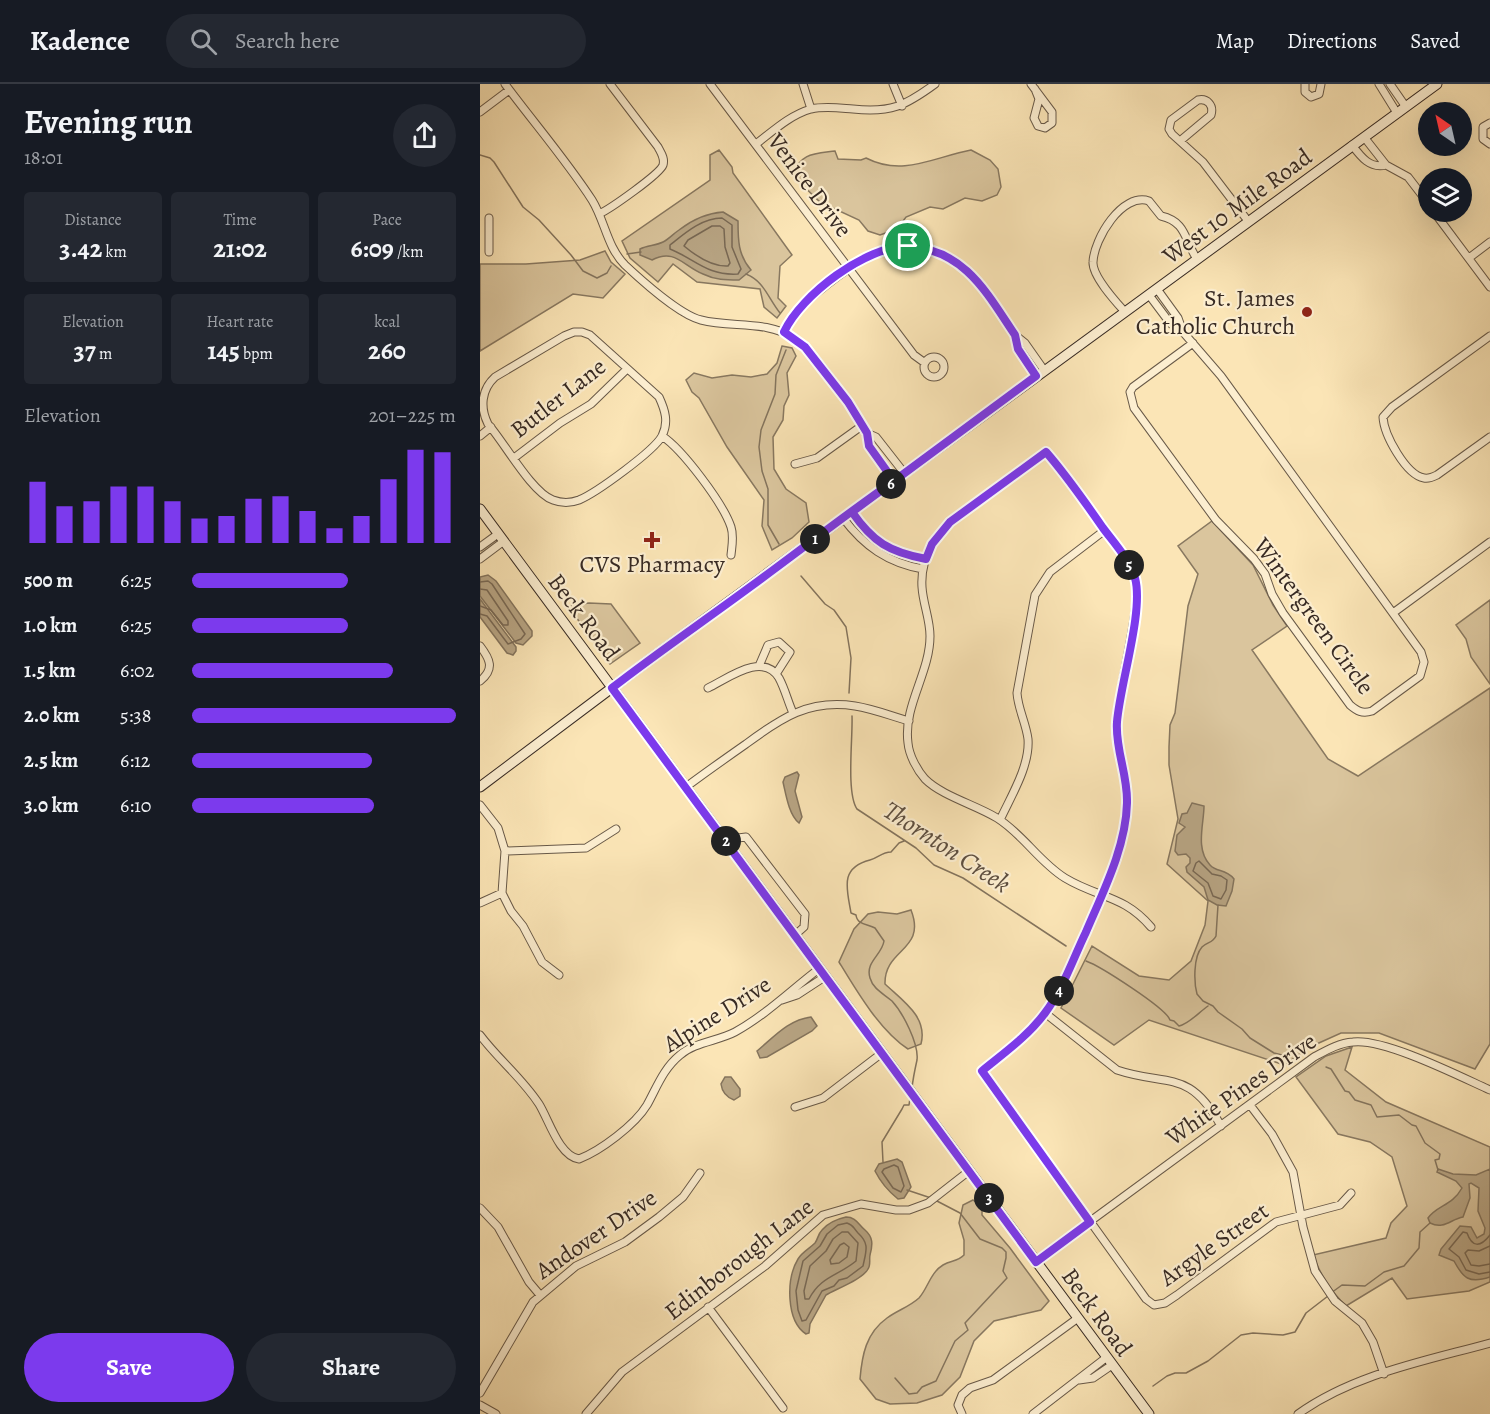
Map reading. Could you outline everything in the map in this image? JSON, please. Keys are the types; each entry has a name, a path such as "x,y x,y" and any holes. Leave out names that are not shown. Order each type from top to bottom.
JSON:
{"main road":[{"name":"West 10 Mile Road","path":"480,787 1040,373 1437,84"},
{"name":"Beck Road","path":"480,509 1149,1414"}],"street":[{"path":"599,214 656,174 663,165 664,159 658,147 610,84"},
{"name":"Venice Drive","path":"710,84 914,355 926,363"},
{"path":"803,84 812,109"},
{"path":"893,84 902,106"},
{"path":"756,144 791,118 812,109 825,107 874,111 902,106 935,84"},
{"path":"1305,84 1305,92 1311,97 1319,94 1322,84"},
{"path":"1379,84 1397,114"},
{"path":"1390,84 1406,107"},
{"path":"480,111 507,87 589,196 611,244 624,264 686,314 703,321 766,327 784,332 795,339 816,359 865,429 876,437 904,474"},
{"path":"1033,87 1053,116 1052,123 1045,128 1038,126 1034,118 1039,99 1033,87"},
{"path":"1180,141 1211,115 1212,109 1209,102 1203,99 1198,100 1171,120 1169,129 1180,141 1207,167 1248,221"},
{"path":"1490,123 1483,127 1483,139 1490,144"},
{"path":"1364,137 1386,165 1408,177 1418,190"},
{"path":"1352,145 1370,164 1377,167 1386,165"},
{"path":"1125,312 1094,271 1093,262 1103,232 1122,208 1134,200 1149,201 1161,216 1169,217 1179,225 1197,259"},
{"path":"480,223 489,222 489,252"},
{"path":"1442,222 1490,287"},
{"path":"1469,258 1490,242"},
{"path":"784,332 791,318 806,301 848,268 869,255 900,246 916,247 942,253 964,267 1015,335 1025,344 1040,373"},
{"name":"Wintergreen Circle","path":"1153,292 1179,318 1183,332 1193,343 1221,376 1421,652 1424,662 1423,670 1412,683 1372,711 1365,713 1357,711 1350,705 1282,613 1264,574 1254,559 1216,520 1134,408 1130,392 1133,387 1193,343"},
{"path":"574,332 590,335 659,397 666,418 662,436 656,445 645,454 602,486 578,500 561,503 550,500 539,491 491,427 484,416 483,405 484,394 489,383 574,332"},
{"path":"1490,336 1392,407 1383,417 1383,428 1388,440 1414,473 1422,478 1437,475 1490,437"},
{"name":"Butler Lane","path":"514,458 560,423 597,399 627,369"},
{"path":"480,436 491,427"},
{"path":"795,464 817,458 865,429"},
{"path":"865,429 869,446 894,481"},
{"path":"662,436 685,457 726,516 733,534 731,555"},
{"name":"Argyle Street","path":"926,559 932,544 950,522 1046,452 1129,564 1136,590 1132,631 1117,722 1119,754 1127,802 1123,832 1115,862 1059,992 1045,1013 1018,1042 982,1071 1146,1299 1154,1305 1165,1303 1177,1295 1276,1222 1340,1205 1351,1193"},
{"path":"852,512 878,542 903,554 926,559 922,588 928,621 929,646 909,721 908,744 919,770 926,779 946,793 999,820 1053,870 1068,880 1127,905 1151,927"},
{"path":"843,518 872,550 903,564 923,569"},
{"path":"999,820 1023,769 1027,752 1028,741 1017,693 1035,595 1050,572 1105,530"},
{"path":"480,547 501,537"},
{"path":"480,559 501,537"},
{"path":"872,550 878,542"},
{"path":"1393,613 1490,542"},
{"path":"759,666 768,645 780,642 790,652 776,674"},
{"path":"480,646 488,657 490,666 486,676 480,681"},
{"path":"708,688 748,668 759,666 766,668 776,674 793,713"},
{"path":"686,787 767,727 793,713 825,705 842,705 872,710 909,721"},
{"path":"480,805 498,828 505,850 502,893 542,962 559,975"},
{"path":"505,850 586,848 616,829"},
{"path":"729,845 738,838 746,837 805,914 804,927 795,935"},
{"path":"480,903 502,893"},
{"name":"Alpine Drive","path":"480,1035 514,1072 538,1103 563,1150 579,1159 607,1142 636,1119 664,1072 682,1053 732,1034 779,1001 797,995 823,972"},
{"path":"1045,1013 1117,1070 1176,1081 1195,1091 1216,1116 1221,1126"},
{"name":"White Pines Drive","path":"1036,1262 1314,1057 1334,1047 1354,1042 1369,1042 1391,1048 1490,1090"},
{"path":"795,1107 823,1098 882,1053"},
{"path":"1250,1105 1287,1158 1293,1172 1300,1215 1315,1271 1335,1301 1362,1323 1373,1342 1384,1374"},
{"name":"Edinborough Lane","path":"586,1414 622,1372 784,1250 808,1226 823,1215 861,1204 909,1210 928,1203 969,1172"},
{"name":"Andover Drive","path":"480,1393 525,1313 540,1295 576,1266 625,1242 659,1217 683,1197 700,1173"},
{"path":"480,1208 498,1227 529,1282 540,1295"},
{"path":"708,1307 783,1408"},
{"path":"962,1414 958,1405 962,1395 969,1388 993,1380 1077,1318"},
{"path":"1298,1414 1343,1388 1490,1343"},
{"path":"1033,1414 1079,1380 1093,1378 1109,1361"},
{"path":"480,1405 496,1414"}],"shaded area":[{"path":"719,150 792,255 780,266 778,298 786,306 777,318 764,307 760,289 697,282 673,264 658,282 630,258 622,241 710,180 710,155"},
{"path":"971,150 990,160 998,169 1001,187 997,195 982,201 965,198 943,209 930,207 906,217 897,229 880,235 868,231 859,220 820,202 792,175 799,162 820,153 835,151 838,159 861,160 866,158 893,166 906,166"},
{"path":"605,251 611,262 625,274 603,298 573,294 480,351 480,264 526,264 580,260"},
{"path":"782,346 792,348 796,356 787,373 789,395 784,406 783,420 773,437 774,469 786,489 806,503 809,522 792,538 772,550 762,526 764,500 727,447 686,380 694,373 712,378 732,375 751,377 767,374 777,363"},
{"path":"1212,521 1253,565 1273,605 1287,626 1252,650 1328,759 1358,776 1490,688 1490,1044 1475,1069 1379,1033 1341,1033 1310,1047 1284,1065 1149,1020 1114,1045 1061,1008 1092,946 1139,976 1169,980 1191,961 1205,925 1208,901 1167,864 1178,819 1169,765 1169,747 1170,725 1175,713 1188,606 1198,574 1178,546"},
{"path":"1490,600 1490,684 1471,657 1466,639 1456,625"},
{"path":"589,603 611,604 640,643 610,664 568,606"},
{"path":"911,910 914,934 910,942 891,963 886,972 885,984 912,1010 921,1026 921,1044 908,1049 878,1021 839,962 854,929 868,914 878,912 897,914"},
{"path":"1352,1047 1345,1070 1386,1102 1490,1147 1490,1282 1469,1291 1407,1299 1392,1278 1346,1306 1323,1276 1313,1255 1386,1238 1391,1223 1407,1206 1392,1157 1370,1142 1338,1134 1296,1077 1326,1056"},
{"path":"973,1200 982,1207 982,1215 1010,1248 1049,1301 1041,1310 994,1321 974,1341 960,1377 942,1395 917,1403 890,1404 876,1399 860,1379 866,1345 880,1324 919,1298 939,1268 964,1255 964,1240 959,1223 963,1205"}],"water":[{"path":"723,212 738,221 741,253 751,270 739,280 707,276 673,257 660,257 652,260 640,255 640,249 663,242 694,220 705,215"},
{"path":"488,575 496,581 532,631 532,636 523,645 516,643 480,596 480,577"},
{"path":"480,599 516,647 513,655 507,653 480,617"},
{"path":"797,772 799,775 795,791 802,817 799,823 790,810 783,782 785,777"},
{"path":"1192,803 1204,806 1201,836 1205,859 1210,865 1234,879 1226,906 1217,905 1208,900 1204,887 1187,872 1186,867 1190,863 1190,858 1186,854 1178,855 1175,851 1177,835 1185,827 1179,823 1182,814 1187,813"},
{"path":"811,1017 817,1026 812,1031 767,1057 760,1058 757,1051 775,1035 788,1025"},
{"path":"725,1077 731,1077 740,1089 740,1096 734,1100 722,1089 721,1084"},
{"path":"897,1159 902,1162 911,1187 904,1198 898,1199 885,1187 875,1171 879,1164"},
{"path":"1438,1169 1453,1174 1476,1175 1490,1169 1490,1277 1477,1280 1468,1278 1460,1272 1454,1261 1439,1255 1441,1249 1460,1226 1471,1227 1477,1238 1484,1234 1485,1228 1478,1211 1479,1188 1471,1183 1469,1184 1470,1198 1463,1217 1443,1225 1430,1223 1428,1218 1454,1198 1462,1188 1456,1181 1437,1172"},
{"path":"846,1217 857,1221 871,1238 869,1267 855,1280 826,1295 810,1324 809,1333 806,1334 795,1320 790,1299 794,1267 804,1252 815,1243 824,1228"}],"waterway":[{"name":"Thornton Creek","path":"480,155 494,162 523,207 539,220 583,271 597,278 607,273 611,266"},
{"name":"Thornton Creek","path":"627,254 641,252"},
{"name":"Thornton Creek","path":"746,274 762,285 780,313"},
{"name":"Thornton Creek","path":"779,544 768,525 768,489 762,471 759,447 761,430 775,394 776,375 786,350"},
{"name":"Thornton Creek","path":"801,576 825,604 834,610 846,627 851,658 849,693"},
{"name":"Thornton Creek","path":"852,716 851,778 857,809 916,848 934,865 963,878 1066,946"},
{"path":"904,841 891,852 853,868 847,880 847,888 851,913 856,915 861,922 875,928 884,941 870,967 870,978 876,988 896,1006 913,1037 917,1060 912,1088"},
{"path":"1218,905 1216,936 1202,947 1197,957 1195,977 1197,994 1203,1001 1242,1029 1250,1038 1274,1053 1290,1057"},
{"name":"Thornton Creek","path":"1086,961 1145,997 1179,1026 1208,1006"},
{"name":"Thornton Creek","path":"1326,1067 1331,1069 1345,1091 1349,1092 1355,1100 1371,1105 1377,1117 1399,1115 1416,1126 1425,1143 1440,1154 1439,1159 1435,1160 1438,1170"},
{"path":"883,1162 882,1142 904,1105 909,1105 910,1098"},
{"path":"907,1190 931,1198"},
{"path":"895,1378 909,1394 917,1393 922,1387 936,1381 955,1341 968,1330 965,1323 1007,1278 1003,1271 1006,1252 980,1239 960,1213 935,1200"},
{"path":"1331,1293 1342,1285 1365,1286 1384,1272 1404,1266 1419,1248 1420,1232 1430,1223"},
{"path":"1153,1386 1167,1376 1186,1373 1208,1361 1241,1335 1253,1333 1283,1335 1295,1332 1306,1313 1328,1296"}],"place":[{"name":"St. James Catholic Church","path":"1307,312"},
{"name":"CVS Pharmacy","path":"652,540"}],"route":[{"path":"908,246 942,253 971,274 1015,335 1022,357 1036,376 899,478 852,512 860,524 878,542 890,549 926,559 932,544 950,522 1046,452 1121,551 1132,570 1136,583 1132,631 1117,722 1119,754 1127,802 1123,832 1115,862 1059,992 1030,1031 982,1071 1090,1222 1036,1262 612,688 751,587 870,498 894,481 869,446 867,433 848,402 816,359 805,347 784,332 791,318 806,301 854,264 879,251 908,246"}]}
